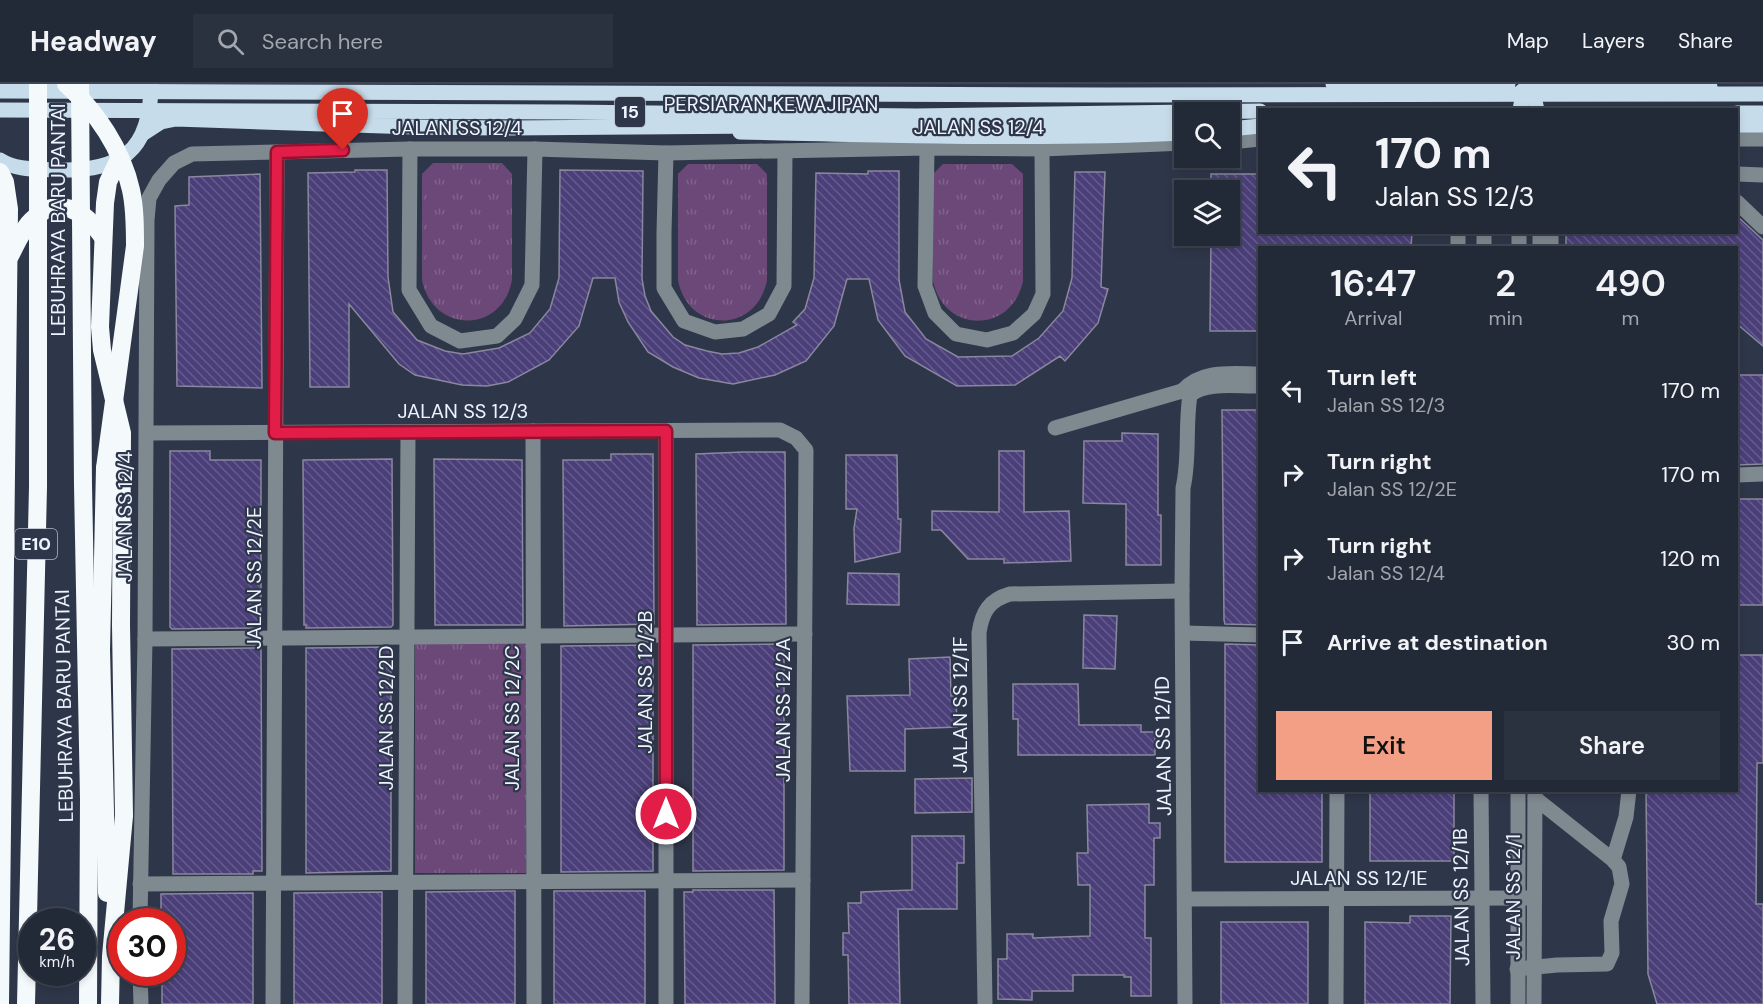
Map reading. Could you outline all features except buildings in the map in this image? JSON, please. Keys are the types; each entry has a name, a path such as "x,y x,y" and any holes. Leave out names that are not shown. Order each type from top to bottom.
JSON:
{"highway":[{"name":"LEBUHRAYA BARU PANTAI","path":"26,1004 38,487 38,84"},
{"path":"66,84 83,99 106,130 131,188 135,218 135,246 105,468 101,650 108,938"},
{"name":"LEBUHRAYA BARU PANTAI","path":"80,84 83,485 89,799 88,1004"},
{"path":"115,908 124,816 121,625 122,433 102,350 100,327 102,236 108,182 118,161"},
{"path":"0,172 5,182 9,209 0,1004"},
{"path":"8,261 32,218 47,210 59,207 78,210 95,225 102,236"},
{"path":"0,284 7,306"},
{"path":"110,986 110,1004"}],"main road":[{"path":"0,160 16,167 60,170 93,168 118,161 131,150 144,133 149,113 151,84"},
{"path":"1333,84 1363,90 1527,92 1533,93 1537,108"},
{"path":"1360,84 1508,84"},
{"path":"1520,108 1523,94 1540,84"},
{"path":"1545,84 1763,88"},
{"name":"15","path":"0,91 1106,95 1763,94"},
{"name":"15","path":"0,110 916,116 1258,111"},
{"path":"1738,113 1763,113"},
{"name":"PERSIARAN KEWAJIPAN","path":"144,133 161,122 176,119 496,128 1174,123"},
{"path":"1240,123 1258,124"},
{"path":"342,125 411,132 700,132 1025,136 1174,133"},
{"path":"1240,134 1258,125"},
{"path":"1738,125 1763,125"}],"street":[{"path":"1011,124 1012,148"},
{"path":"1240,139 1258,140"},
{"path":"1738,139 1763,139"},
{"name":"JALAN SS 12/4","path":"140,908 145,639 147,220 149,198 159,180 174,163 192,154 410,149 535,149 666,153 927,148 1042,149 1174,143"},
{"path":"1240,143 1245,146 1258,147"},
{"path":"927,148 925,286 935,313 956,334 987,340 1013,333 1034,314 1043,294 1042,149"},
{"path":"410,149 409,290 431,326 460,341 497,336 515,319 532,285 535,149"},
{"path":"666,153 664,288 684,321 716,332 743,329 769,314 784,286 785,151"},
{"name":"JALAN SS 12/2E","path":"273,1004 277,152"},
{"path":"1738,174 1763,175"},
{"path":"1738,203 1763,227"},
{"path":"1186,393 1192,381 1203,377 1220,374 1258,374"},
{"path":"1055,428 1206,387 1258,386"},
{"name":"JALAN SS 12/1D","path":"1185,1004 1183,488 1178,453 1186,393"},
{"name":"JALAN SS 12/3","path":"147,433 780,430"},
{"name":"JALAN SS 12/2A","path":"780,430 796,438 806,450 802,1004"},
{"name":"JALAN SS 12/2B","path":"666,431 666,1004"},
{"name":"JALAN SS 12/2D","path":"405,1004 408,432"},
{"name":"JALAN SS 12/2C","path":"533,432 534,1004"},
{"path":"1738,475 1763,474"},
{"name":"JALAN SS 12/1F","path":"985,1004 979,633 981,618 987,607 998,598 1010,594 1182,591"},
{"path":"1182,633 1258,635"},
{"path":"145,639 805,634"},
{"path":"1336,1004 1337,792"},
{"name":"JALAN SS 12/1B","path":"1481,792 1483,1004"},
{"name":"JALAN SS 12/1","path":"1518,792 1534,1004"},
{"path":"1613,860 1626,817 1629,792"},
{"path":"1517,969 1607,964 1612,953 1611,921 1622,884 1618,867 1613,860 1535,794"},
{"name":"JALAN SS 12/1","path":"1518,1004 1517,969 1535,794"},
{"path":"140,884 803,880"},
{"name":"JALAN SS 12/1E","path":"1185,899 1525,898"},
{"path":"141,986 141,1004"}],"green space":[{"path":"433,163 502,163 512,174 512,280 506,298 495,310 482,318 467,320 453,318 439,310 429,298 422,280 422,174"},
{"path":"688,164 757,164 767,174 767,280 761,298 750,310 737,318 722,320 708,318 695,310 684,298 678,280 678,174"},
{"path":"943,164 1012,164 1023,174 1023,281 1016,298 1006,311 993,318 978,321 963,318 950,311 940,298 933,281 933,174"},
{"path":"415,643 526,643 526,873 415,873"}],"route":[{"path":"343,150 277,152 275,433 666,431 666,814"}]}
